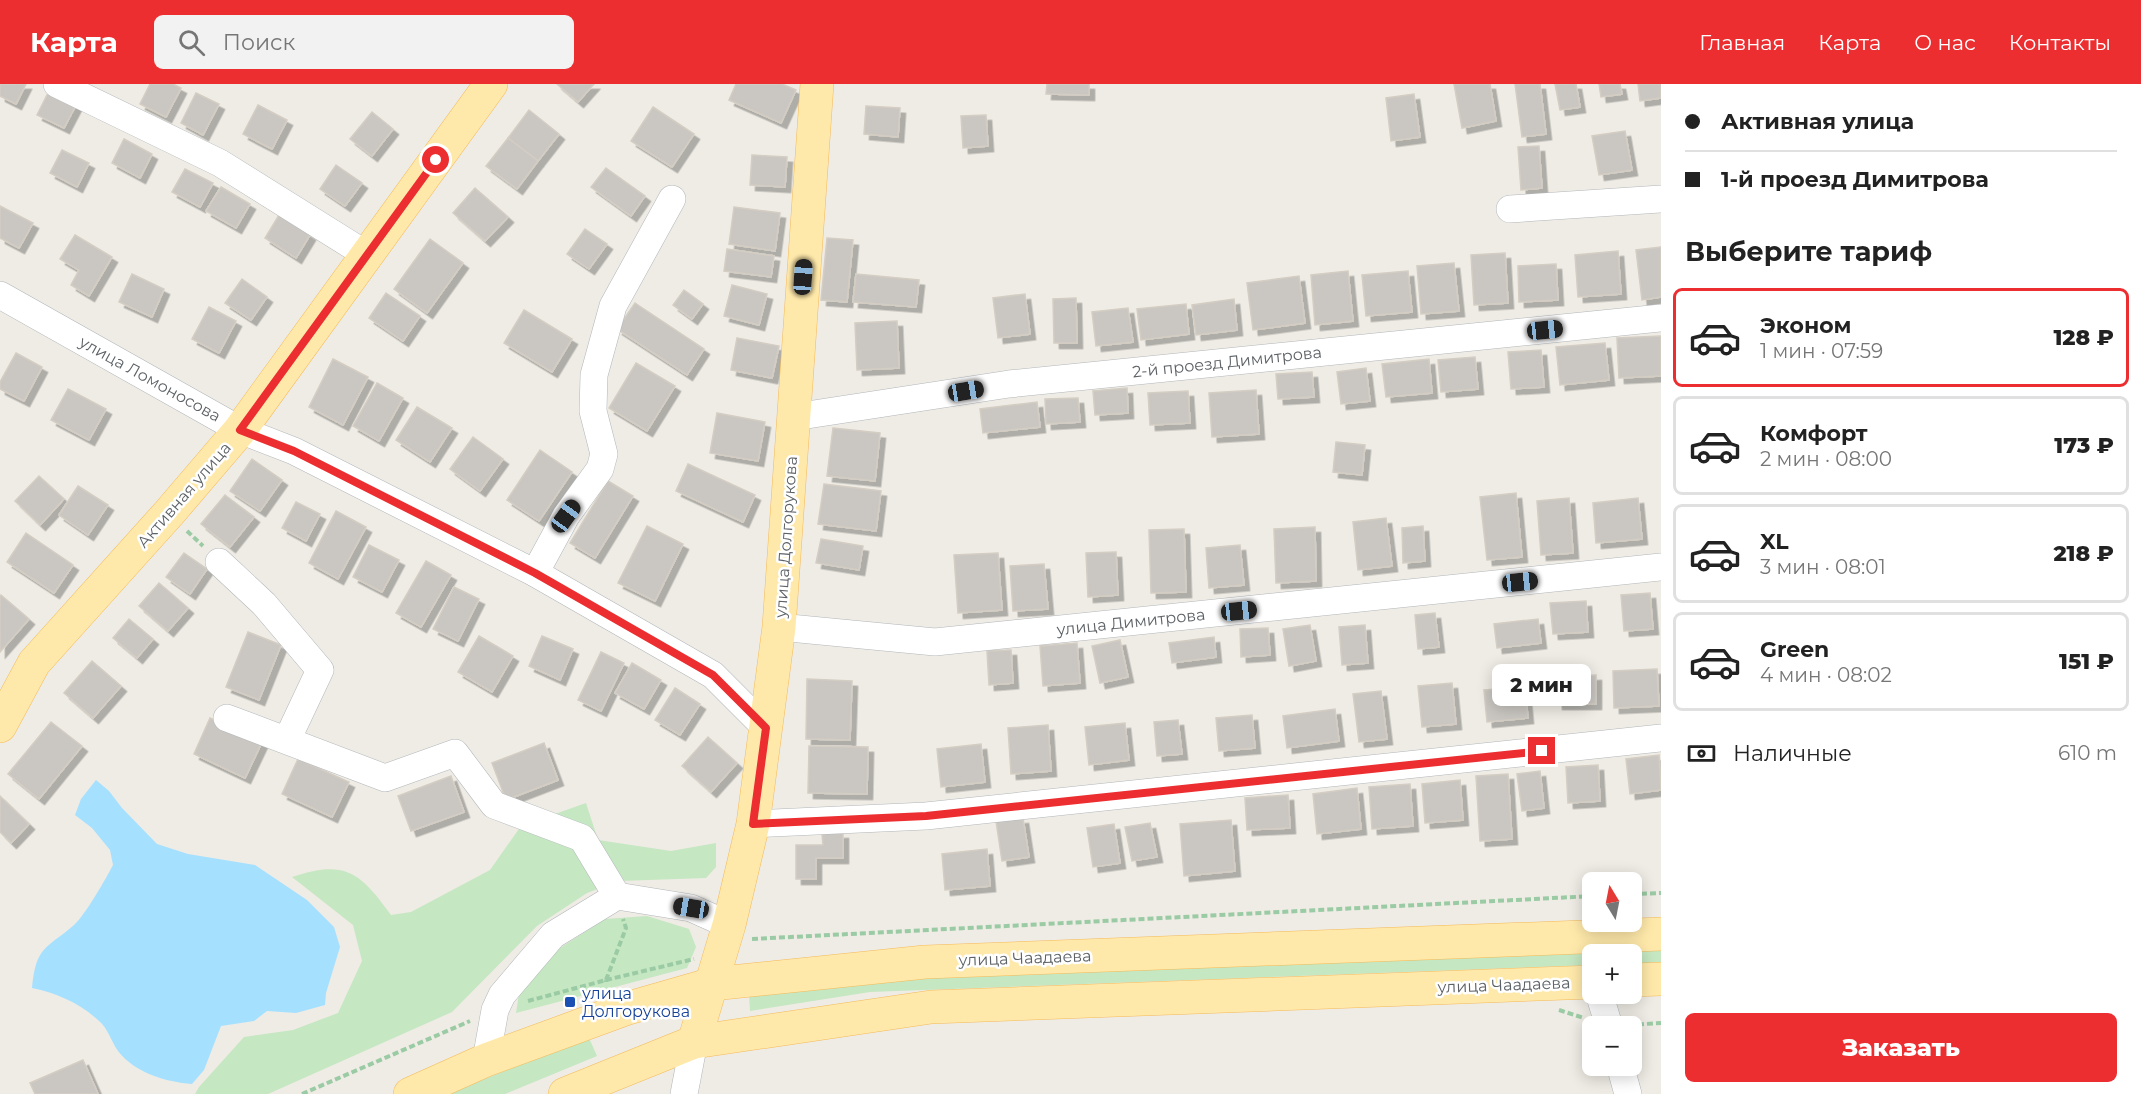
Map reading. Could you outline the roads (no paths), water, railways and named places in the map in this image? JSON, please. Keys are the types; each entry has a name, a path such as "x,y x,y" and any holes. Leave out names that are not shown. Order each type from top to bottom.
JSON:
{"main road":[{"name":"Активная улица","path":"0,726 34,663 240,430 491,84"},
{"name":"улица Долгорукова","path":"694,1042 725,938 753,824 780,627 817,84"},
{"name":"улица Чаадаева","path":"410,1094 486,1060 625,1009 712,984 925,962 1661,934"},
{"path":"1642,980 1661,979"},
{"name":"улица Чаадаева","path":"565,1094 694,1042 931,1007 1582,982"}],"street":[{"path":"57,84 220,163 367,255"},
{"path":"535,573 566,516 600,469 604,454 593,411 594,375 613,306 672,199"},
{"path":"1509,209 1661,200"},
{"name":"улица Ломоносова","path":"0,295 240,430 294,451 535,573 713,675 766,728"},
{"name":"2-й проезд Димитрова","path":"794,417 1009,384 1661,318"},
{"path":"219,561 264,604 320,670 287,740"},
{"name":"улица Димитрова","path":"780,627 935,642 1661,567"},
{"path":"227,718 386,778 455,753 494,805 582,838 617,896"},
{"path":"753,824 926,816 1661,738"},
{"path":"486,1060 495,1010 502,995 553,935 617,896 691,908 725,938"},
{"path":"684,1094 694,1042"},
{"path":"1623,1076 1628,1094"}],"water":[{"path":"96,780 109,791 157,844 188,854 255,865 307,900 334,927 340,947 326,993 325,1005 296,1013 267,1011 254,1021 221,1026 204,1070 192,1084 172,1081 142,1071 125,1059 101,1023 91,1014 67,1000 32,988 36,964 40,956 49,944 79,920 113,865 110,850 92,828 75,815 81,799"}],"place":[{"name":"улица Долгорукова","path":"570,1002"}]}
